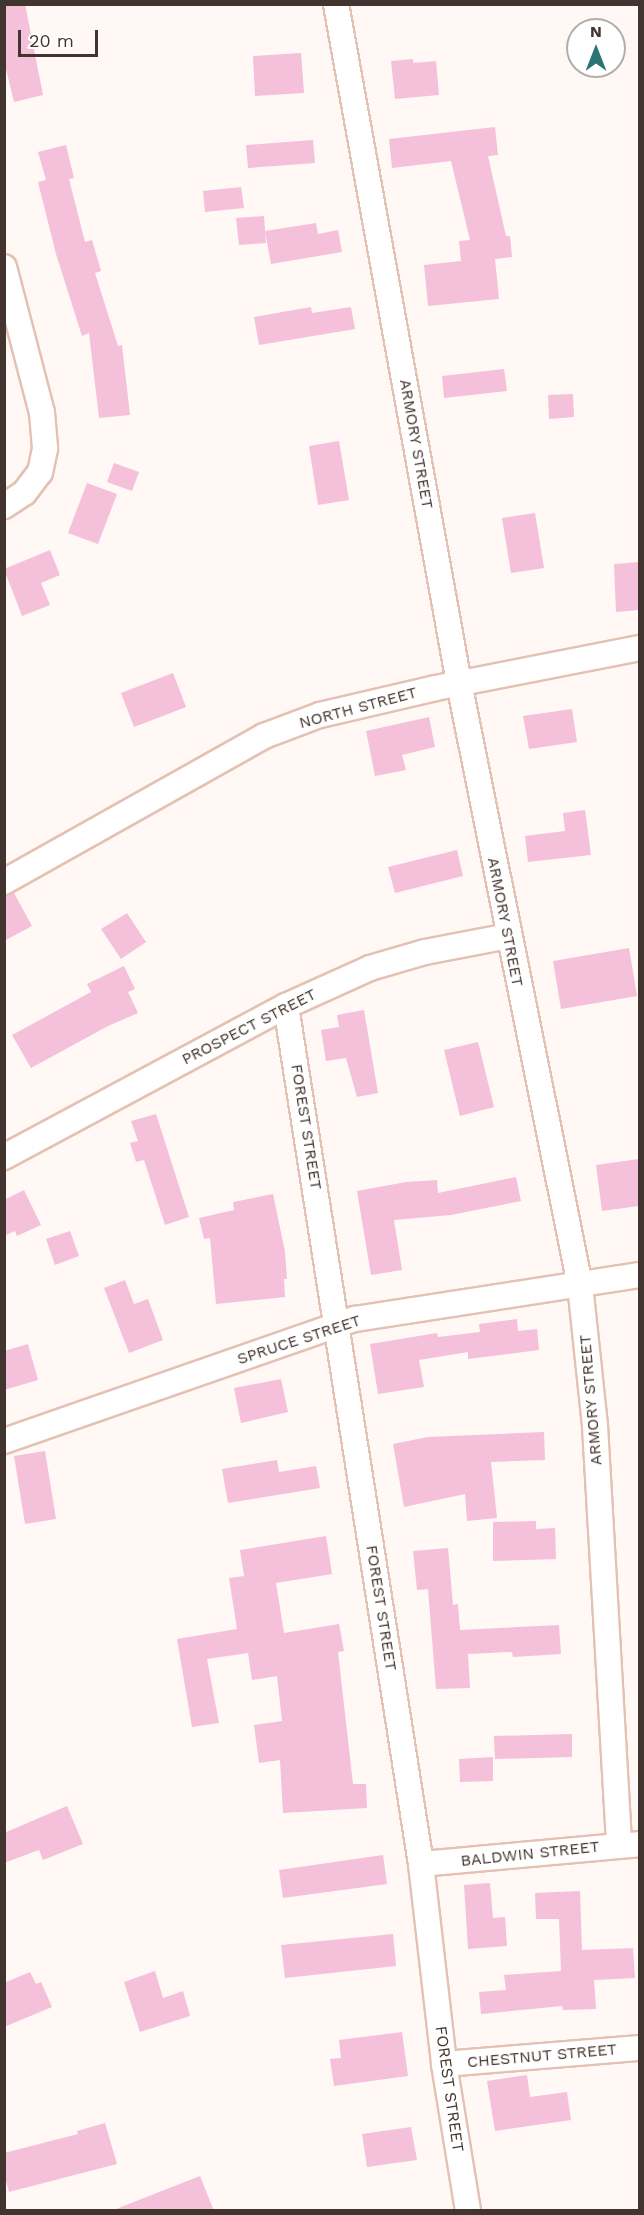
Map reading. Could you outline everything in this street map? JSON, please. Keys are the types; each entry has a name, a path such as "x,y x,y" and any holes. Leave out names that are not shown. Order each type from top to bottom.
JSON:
{"street":[{"name":"ARMORY STREET","path":"336,4 459,684 580,1285 595,1426 629,1845"},
{"path":"4,267 42,413 45,449 40,472 24,493 4,506"},
{"name":"NORTH STREET","path":"4,882 264,736 320,715 639,648"},
{"name":"PROSPECT STREET","path":"4,1157 286,1006 370,968 425,952 508,936"},
{"name":"FOREST STREET","path":"286,1006 421,1864 444,2064 468,2211"},
{"name":"SPRUCE STREET","path":"4,1441 355,1319 639,1275"},
{"name":"BALDWIN STREET","path":"421,1864 629,1845"},
{"name":"CHESTNUT STREET","path":"444,2064 639,2048"}],"building":[{"path":"4,4 25,4 43,95 14,102 4,61"},
{"path":"301,53 304,93 255,96 253,56"},
{"path":"413,59 413,63 436,61 439,95 395,99 391,61"},
{"path":"495,127 498,155 488,156 506,236 510,236 512,257 495,259 499,299 428,306 424,265 461,261 459,241 470,240 451,161 392,168 389,139"},
{"path":"313,140 315,163 248,168 246,145"},
{"path":"66,145 74,178 69,179 85,242 92,240 101,271 95,273 118,346 122,345 130,415 99,418 89,333 82,336 56,254 38,182 46,180 38,152"},
{"path":"241,187 244,208 205,212 203,191"},
{"path":"264,216 266,243 239,245 236,218"},
{"path":"316,223 318,234 338,230 342,252 271,264 265,231"},
{"path":"311,307 312,313 351,307 355,329 259,345 254,317"},
{"path":"504,369 507,391 444,398 442,376"},
{"path":"573,394 574,417 549,419 548,395"},
{"path":"339,441 349,500 318,505 309,446"},
{"path":"114,463 139,472 132,491 107,482"},
{"path":"87,483 117,494 98,544 68,533"},
{"path":"535,513 544,568 511,573 502,518"},
{"path":"50,550 60,575 41,583 50,605 22,616 4,569"},
{"path":"639,562 639,610 616,612 614,564"},
{"path":"173,673 186,707 134,727 121,693"},
{"path":"572,709 577,742 529,749 523,716"},
{"path":"429,717 435,747 402,755 406,770 375,776 366,731"},
{"path":"585,810 591,855 528,862 525,836 565,831 563,813"},
{"path":"457,850 463,876 395,893 388,867"},
{"path":"14,893 32,926 4,941 4,896"},
{"path":"127,913 146,942 121,959 101,929"},
{"path":"629,948 637,996 561,1009 553,961"},
{"path":"124,966 135,989 128,992 138,1013 108,1026 31,1068 12,1035 91,992 87,984"},
{"path":"364,1010 378,1093 357,1097 346,1058 326,1061 321,1030 339,1027 337,1015"},
{"path":"478,1042 494,1107 460,1116 444,1050"},
{"path":"156,1114 189,1217 165,1225 144,1160 136,1162 130,1143 138,1141 131,1121"},
{"path":"639,1159 639,1206 602,1211 596,1165"},
{"path":"516,1177 521,1201 451,1215 394,1220 402,1270 371,1275 357,1191 406,1182 437,1180 438,1193"},
{"path":"24,1190 41,1225 17,1236 15,1231 4,1236 4,1200"},
{"path":"273,1194 285,1252 287,1279 284,1279 285,1297 216,1304 210,1238 204,1239 199,1218 234,1210 233,1202"},
{"path":"70,1231 79,1256 55,1265 46,1239"},
{"path":"125,1280 134,1304 148,1299 163,1340 129,1353 104,1288"},
{"path":"517,1319 518,1331 537,1329 539,1350 468,1359 468,1352 419,1360 424,1387 378,1394 370,1344 437,1333 438,1337 480,1332 479,1324"},
{"path":"28,1344 38,1380 4,1390 4,1351"},
{"path":"281,1379 288,1412 241,1423 234,1388"},
{"path":"544,1432 545,1460 491,1462 497,1518 467,1521 465,1494 404,1507 393,1444 428,1437"},
{"path":"45,1451 56,1519 25,1524 14,1456"},
{"path":"277,1460 279,1472 316,1466 320,1488 228,1503 222,1469"},
{"path":"536,1521 536,1529 555,1528 556,1559 493,1561 493,1522"},
{"path":"326,1536 332,1574 276,1583 284,1633 339,1624 344,1651 338,1652 353,1784 366,1784 367,1808 283,1813 280,1760 259,1763 254,1725 282,1721 277,1676 252,1680 248,1653 207,1659 219,1723 192,1727 177,1639 237,1629 229,1578 244,1576 240,1550"},
{"path":"448,1548 453,1605 458,1604 460,1630 559,1625 561,1654 513,1657 512,1652 468,1654 470,1688 436,1689 428,1589 417,1590 413,1551"},
{"path":"572,1734 572,1757 495,1759 494,1736"},
{"path":"493,1757 493,1781 460,1782 459,1759"},
{"path":"67,1806 83,1844 43,1860 39,1850 4,1863 4,1833"},
{"path":"383,1855 387,1884 283,1898 279,1870"},
{"path":"490,1883 493,1918 505,1917 507,1946 468,1949 464,1885"},
{"path":"580,1891 582,1950 633,1948 635,1978 594,1980 596,2009 563,2010 562,2006 481,2014 479,1992 506,1990 504,1975 561,1971 559,1919 536,1919 535,1893"},
{"path":"393,1934 396,1966 285,1978 281,1945"},
{"path":"155,1971 163,1998 183,1991 190,2016 140,2032 124,1982"},
{"path":"30,1972 36,1984 41,1982 52,2007 4,2027 4,1983"},
{"path":"402,2032 408,2076 334,2086 330,2059 341,2058 339,2040"},
{"path":"527,2075 530,2097 567,2092 571,2120 495,2131 487,2081"},
{"path":"105,2123 117,2164 9,2192 4,2173 4,2153 78,2134 77,2131"},
{"path":"411,2127 417,2160 367,2167 362,2134"},
{"path":"200,2176 214,2211 117,2211 116,2209"}]}
